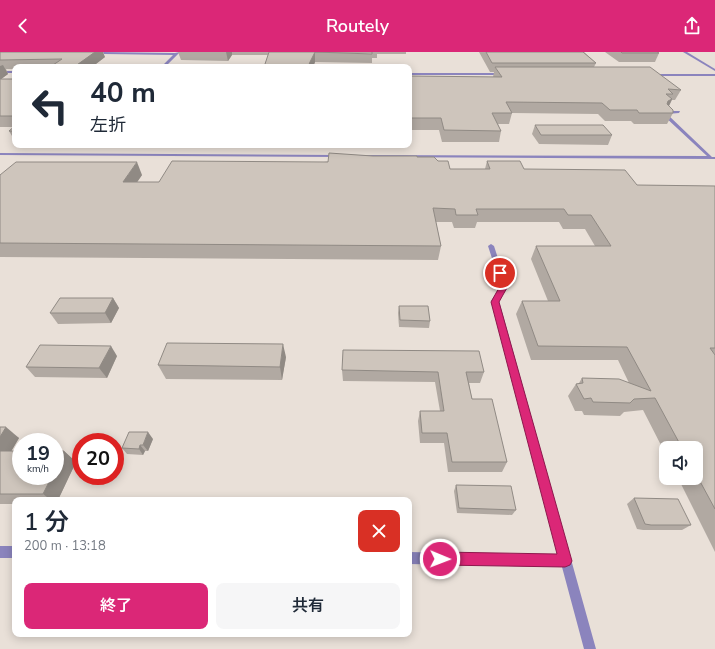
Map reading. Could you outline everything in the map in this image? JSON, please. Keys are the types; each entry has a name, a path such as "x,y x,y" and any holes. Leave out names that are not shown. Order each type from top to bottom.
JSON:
{"lane":[{"path":"685,52 715,70"},
{"path":"104,53 177,53"},
{"path":"166,64 177,53"},
{"path":"0,72 12,72"},
{"path":"412,74 511,74"},
{"path":"644,75 715,75"},
{"path":"679,112 667,112 664,114 713,158"},
{"path":"0,154 344,156"},
{"path":"352,156 713,158"},
{"path":"492,246 504,286 495,302 590,649"},
{"path":"0,552 12,552"},
{"path":"412,558 565,561"}],"building":[{"path":"0,52 95,52 78,64 54,64 62,59 0,60"},
{"path":"269,52 315,52 309,64 265,64"},
{"path":"315,52 372,52 372,54"},
{"path":"486,52 583,52 596,63 492,63"},
{"path":"621,52 657,52 659,53 622,53"},
{"path":"495,67 650,67 681,90 668,89 673,94 666,94 672,99 668,101 667,104 673,110 673,113 639,113 637,110 610,110 602,103 506,102 512,113 492,113 501,131 444,130 441,118 412,118 412,76 502,77"},
{"path":"0,79 12,79 12,116 0,116"},
{"path":"535,125 603,125 612,135 541,135"},
{"path":"329,153 373,156 434,157 438,161 448,161 450,169 490,169 487,161 520,161 524,169 625,170 637,185 715,186 715,348 710,348 715,355 715,509 702,485 703,441 678,441 655,398 634,399 630,403 593,402 591,398 584,399 576,384 583,383 582,378 619,379 651,391 627,347 538,346 522,301 560,301 536,246 611,246 591,215 568,215 564,209 476,209 478,215 456,215 455,209 433,208 441,246 0,243 0,175 16,162 137,162 123,182 159,182 172,161 328,162"},
{"path":"60,298 113,298 105,313 50,313"},
{"path":"399,306 428,306 430,321 400,320"},
{"path":"167,343 283,344 280,367 158,365"},
{"path":"40,345 111,346 99,368 26,367"},
{"path":"343,350 479,351 484,372 466,372 472,399 492,399 507,462 452,462 447,433 422,433 420,411 444,411 438,372 342,370"},
{"path":"0,427 6,427 0,437"},
{"path":"129,432 148,432 143,445 140,445 139,449 124,448 124,443"},
{"path":"0,451 12,451 12,485 48,485 43,494 0,494"},
{"path":"456,485 511,486 516,510 459,508"},
{"path":"634,498 678,499 691,525 645,524"}],"route":[{"path":"440,559 565,561 495,302 504,286 500,273"}]}
